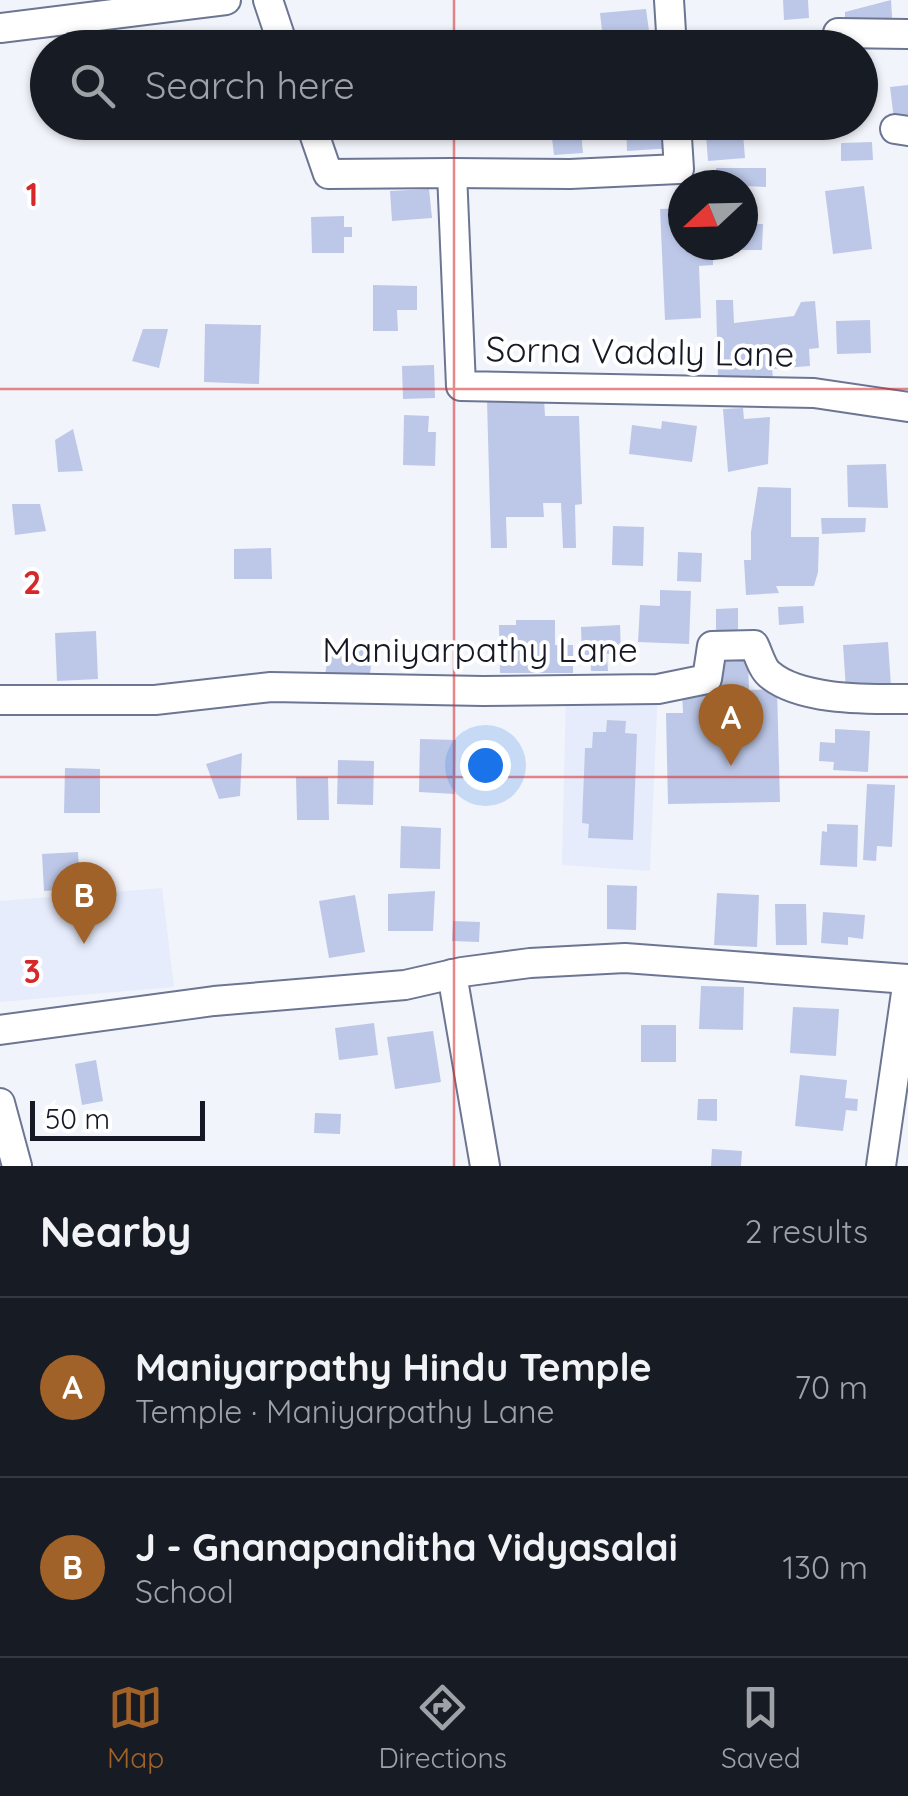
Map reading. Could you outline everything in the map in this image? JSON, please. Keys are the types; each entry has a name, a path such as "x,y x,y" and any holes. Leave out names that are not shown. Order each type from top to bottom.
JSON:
{"street":[{"path":"0,28 226,0"},
{"path":"268,0 278,30"},
{"path":"669,0 671,30"},
{"path":"878,34 908,34"},
{"path":"316,140 328,174 570,174 679,169 677,140"},
{"name":"Sorna Vadaly Lane","path":"452,173 462,386 814,393 908,407"},
{"name":"Maniyarpathy Lane","path":"0,700 155,700 271,686 658,688 707,679 712,646 754,645 768,673 812,694 857,700 908,699"},
{"path":"0,1030 214,1001 405,985 530,963 625,958 908,979 880,1166"},
{"path":"452,974 486,1166"},
{"path":"0,1103 17,1166"}],"shaded area":[{"path":"658,689 650,871 562,865 566,690"},
{"path":"162,888 174,987 0,1002 0,901"}],"building":[{"path":"783,0 808,0 809,18 784,20"},
{"path":"891,0 893,32 845,30 845,12"},
{"path":"646,9 649,30 602,30 600,13"},
{"path":"908,85 908,118 894,120 890,87"},
{"path":"552,140 582,140 583,153 554,155"},
{"path":"627,140 672,140 673,148 627,151"},
{"path":"706,140 744,140 745,158 708,161"},
{"path":"872,142 873,160 841,161 841,143"},
{"path":"766,168 766,187 758,187 758,170 716,170"},
{"path":"864,186 872,249 833,254 825,191"},
{"path":"429,189 432,218 392,221 390,191"},
{"path":"660,209 668,209 668,260 713,260 713,265 699,266 701,318 665,320"},
{"path":"344,216 344,227 352,227 352,237 344,237 344,253 312,253 311,217"},
{"path":"758,224 763,224 762,250 758,250"},
{"path":"373,285 417,286 417,310 397,310 398,331 373,331"},
{"path":"716,300 733,300 734,323 794,316 801,302 815,301 819,348 809,349 810,366 772,369 773,377 718,377"},
{"path":"870,320 871,353 837,354 836,321"},
{"path":"205,324 261,325 259,384 204,382"},
{"path":"143,329 168,329 159,368 132,361"},
{"path":"434,365 435,398 403,399 402,366"},
{"path":"544,399 545,416 579,416 582,504 575,505 576,548 563,548 561,503 543,503 544,517 506,517 507,548 491,548 487,400"},
{"path":"743,408 744,419 770,417 768,464 728,472 723,409"},
{"path":"404,415 429,416 428,432 436,432 435,466 403,465"},
{"path":"662,421 697,426 692,462 629,454 632,425 661,429"},
{"path":"73,429 83,471 58,472 55,440"},
{"path":"886,464 888,508 848,507 847,465"},
{"path":"758,487 791,488 791,537 819,537 814,586 776,586 779,593 746,595 744,560 751,560"},
{"path":"12,504 40,504 46,531 15,535"},
{"path":"821,518 866,518 865,532 822,534"},
{"path":"613,526 644,527 643,566 612,565"},
{"path":"271,548 272,579 234,579 234,549"},
{"path":"678,552 702,553 701,582 677,581"},
{"path":"660,590 691,591 689,644 638,642 640,605 660,606"},
{"path":"803,606 804,623 779,625 778,607"},
{"path":"738,608 738,630 716,630 716,609"},
{"path":"516,620 555,620 555,645 573,645 573,673 500,673 499,625 516,625"},
{"path":"620,625 621,654 607,654 608,671 591,671 590,655 582,655 581,627"},
{"path":"96,631 98,679 57,681 55,633"},
{"path":"888,642 891,686 846,690 843,645"},
{"path":"330,644 373,650 369,681 325,675"},
{"path":"748,660 749,690 777,689 780,802 668,804 666,713 683,713 682,691 721,691 720,661"},
{"path":"607,720 626,721 625,733 637,734 633,840 588,838 589,824 582,823 585,748 592,748 593,732 606,732"},
{"path":"835,729 870,731 868,772 833,770 834,762 819,761 820,742 835,743"},
{"path":"420,739 456,740 455,794 419,792"},
{"path":"242,753 240,796 219,799 206,764"},
{"path":"338,760 374,761 373,805 337,804"},
{"path":"65,768 100,769 100,813 64,813"},
{"path":"296,777 328,777 329,820 297,820"},
{"path":"867,784 895,785 892,847 877,846 876,861 863,860"},
{"path":"827,824 858,825 857,867 820,865 822,831 827,832"},
{"path":"401,826 441,828 440,869 400,868"},
{"path":"78,852 80,889 44,891 42,854"},
{"path":"607,885 637,886 636,930 607,929"},
{"path":"435,891 433,931 388,931 388,894"},
{"path":"717,893 759,895 757,947 714,945"},
{"path":"355,895 365,952 329,958 319,901"},
{"path":"775,904 806,904 807,945 776,945"},
{"path":"823,912 865,915 863,939 848,937 848,945 821,943"},
{"path":"453,921 480,922 479,942 452,941"},
{"path":"701,986 744,987 743,1030 699,1029"},
{"path":"793,1007 839,1009 836,1056 790,1053"},
{"path":"374,1023 378,1055 339,1060 335,1028"},
{"path":"641,1025 676,1025 676,1062 641,1062"},
{"path":"433,1031 441,1082 395,1089 387,1037"},
{"path":"96,1060 103,1101 82,1105 75,1064"},
{"path":"800,1075 847,1080 845,1098 858,1099 857,1111 846,1110 843,1131 795,1126"},
{"path":"698,1099 717,1099 717,1121 697,1120"},
{"path":"315,1113 341,1114 340,1134 314,1133"},
{"path":"712,1149 742,1151 741,1166 711,1166"}],"place":[{"name":"Maniyarpathy Hindu Temple","path":"731,766"},
{"name":"J - Gnanapanditha Vidyasalai","path":"84,944"}]}
